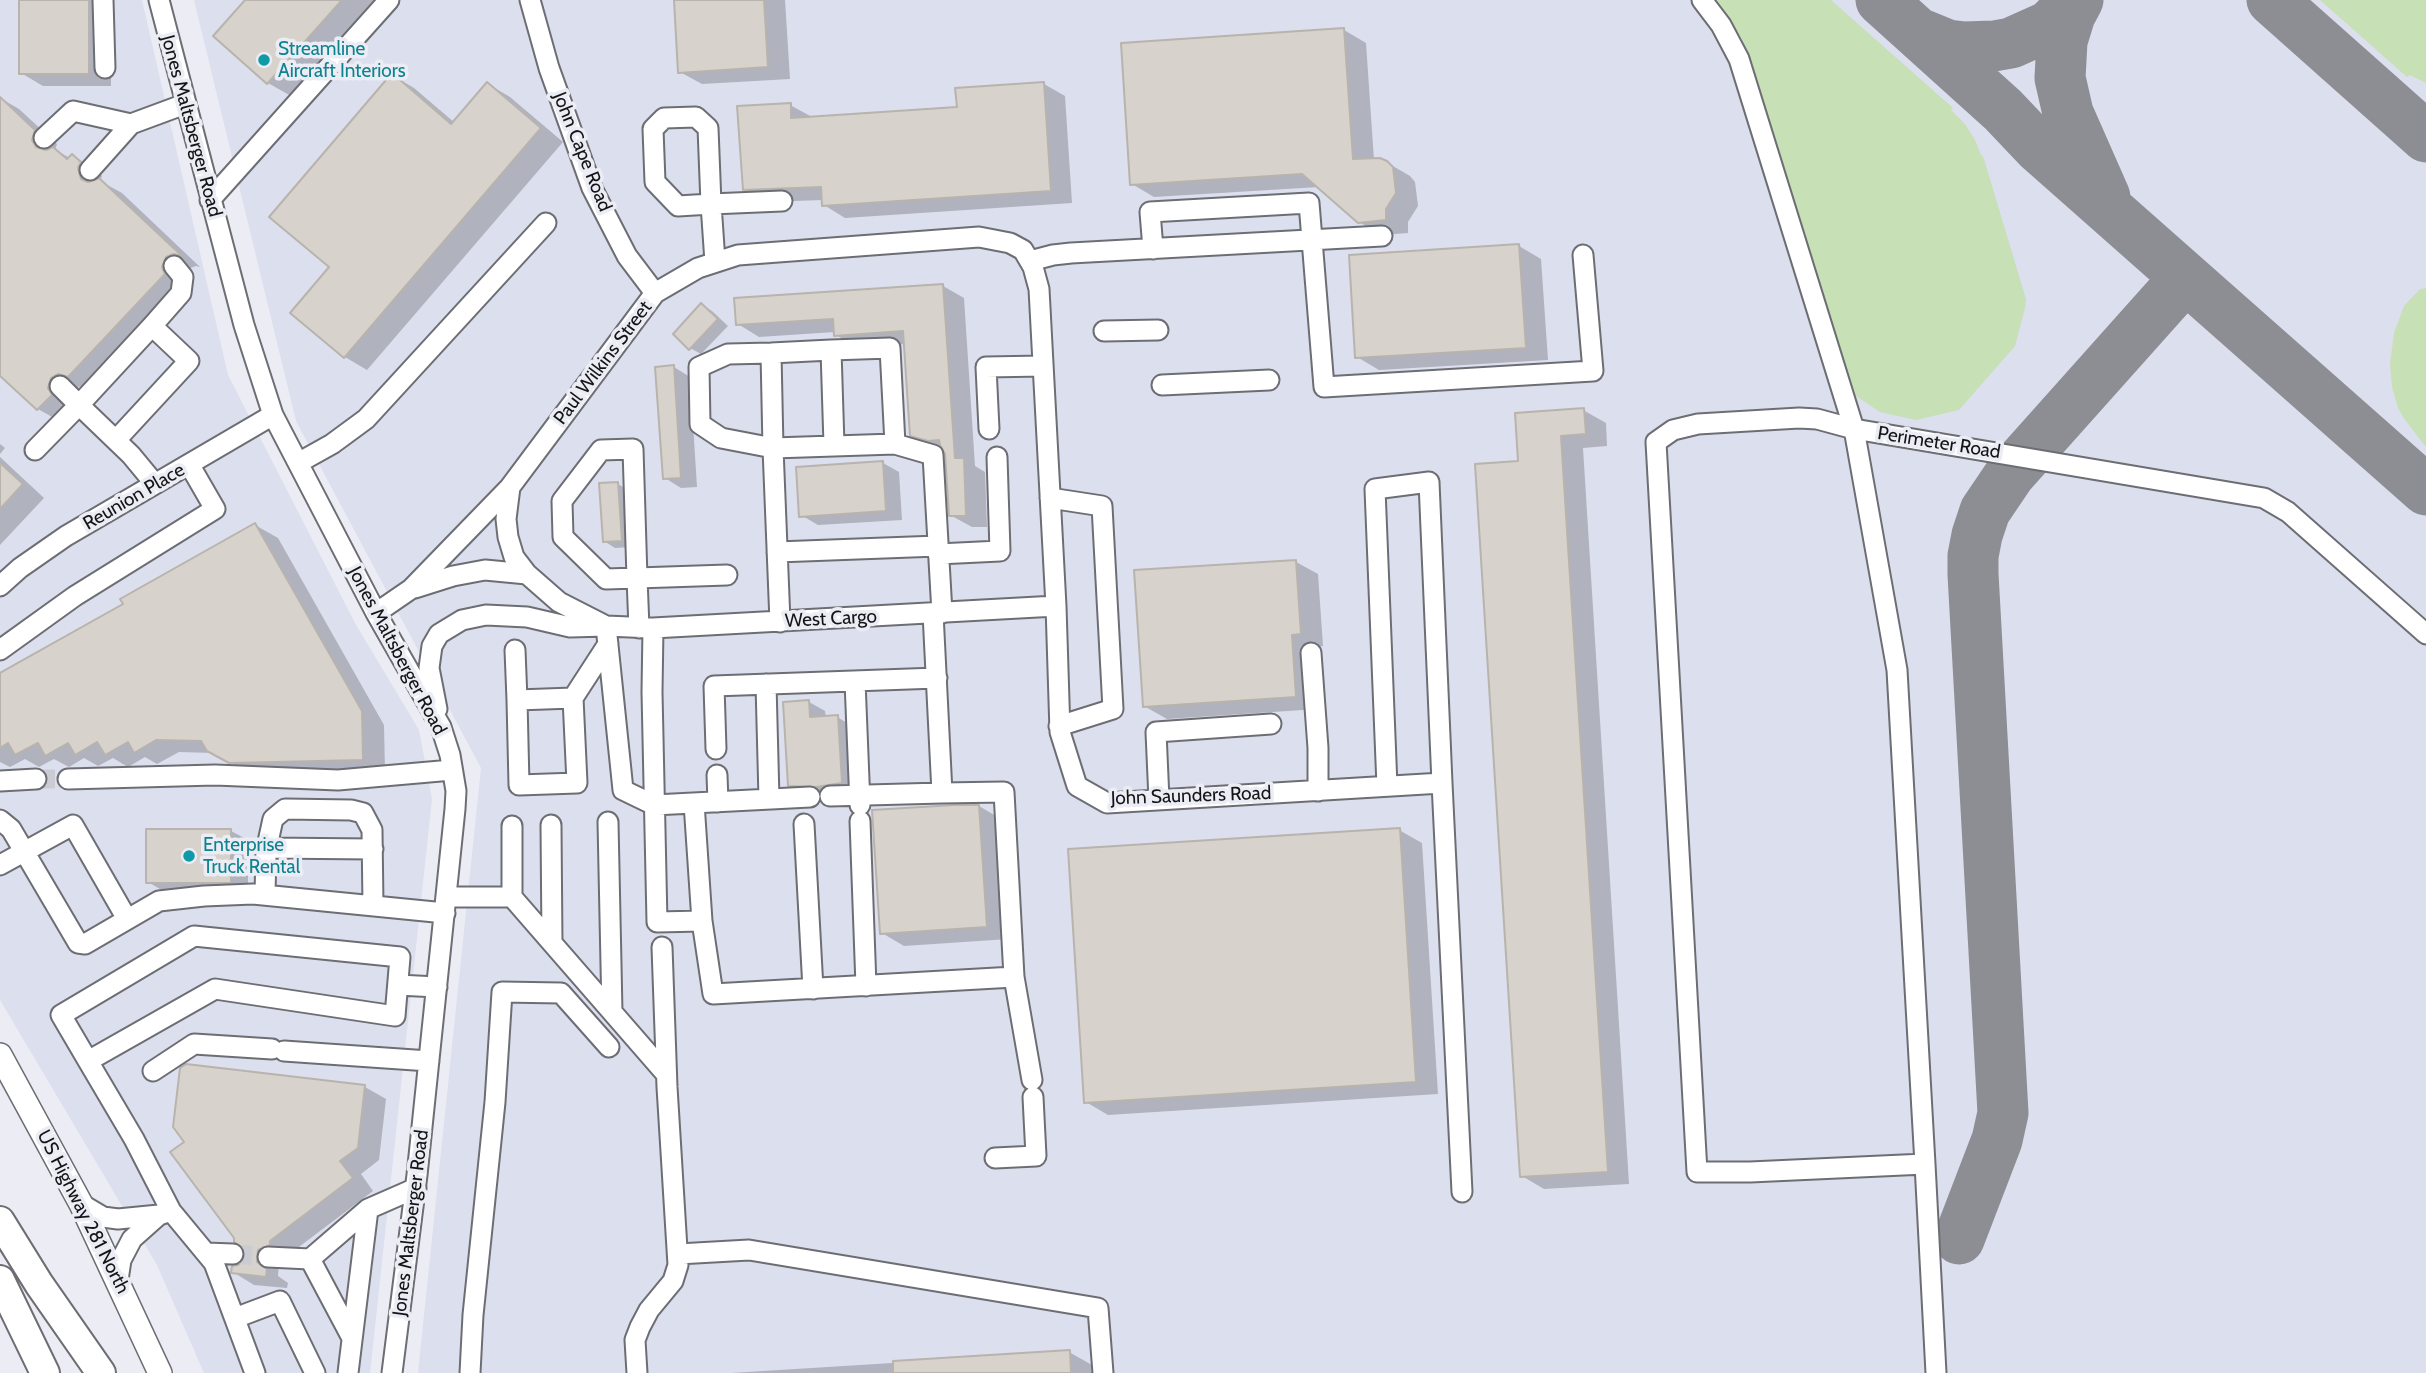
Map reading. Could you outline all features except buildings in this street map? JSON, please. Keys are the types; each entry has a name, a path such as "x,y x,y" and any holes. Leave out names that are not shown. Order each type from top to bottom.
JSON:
{"highway":[{"path":"0,1221 39,1284 101,1373"},
{"path":"0,1280 45,1373"}],"main road":[{"name":"US Highway 281 North","path":"0,1055 81,1204 160,1373"}],"street":[{"path":"103,0 105,68"},
{"name":"Jones Maltsberger Road","path":"159,0 244,326 273,415 376,613 441,727 452,770 455,809 446,905 416,1188 392,1373"},
{"path":"211,200 389,0"},
{"name":"John Cape Road","path":"530,0 549,68 592,188 627,256 656,293"},
{"name":"Perimeter Road","path":"1702,0 1721,25 1739,59 1854,429 2264,498 2288,512 2426,634"},
{"path":"90,170 131,124 185,104"},
{"path":"44,138 73,111 131,124"},
{"path":"715,262 711,204 708,128 696,117 664,118 653,129 655,182 678,206 711,204 782,201"},
{"path":"1153,249 1150,212 1309,203 1324,387 1593,370 1583,255"},
{"path":"298,463 332,444 366,419 546,223"},
{"path":"1026,256 1382,236"},
{"name":"Paul Wilkins Street","path":"376,613 411,589 510,487 656,293 698,268 738,255 979,237 1010,243 1026,256"},
{"name":"John Saunders Road","path":"1026,256 1039,289 1056,606 1059,726 1077,786 1107,803 1442,783"},
{"path":"35,450 181,293 183,277 173,265"},
{"path":"116,440 190,361 152,326"},
{"path":"1104,331 1158,330"},
{"path":"895,444 890,348 728,354 699,367 700,424 721,438 774,448 895,444 933,455 938,550 937,678 942,793"},
{"path":"831,350 834,445"},
{"path":"771,353 780,622"},
{"path":"989,429 986,367 1043,366"},
{"path":"1162,385 1269,380"},
{"path":"60,386 116,440 155,484"},
{"name":"Reunion Place","path":"0,586 20,568 66,536 273,415"},
{"path":"1925,1164 1697,1172 1656,442 1673,430 1710,423 1799,418 1816,419 1854,429 1897,670 1925,1164 1936,1373"},
{"path":"702,921 657,922 646,628 637,578 633,449 601,450 562,501 563,537 606,579 637,578 727,575"},
{"path":"777,552 1000,551 997,457"},
{"path":"0,650 75,596 215,509 189,464"},
{"path":"1387,786 1375,489 1429,482 1462,1192"},
{"name":"West Cargo","path":"510,487 506,519 514,556 544,591 607,635"},
{"path":"1050,498 1102,506 1114,709 1059,726"},
{"path":"411,589 453,576 485,570 527,574"},
{"name":"West Cargo","path":"441,727 429,668 432,646 439,634 462,620 486,615 506,615 607,635 646,628 1056,606"},
{"path":"515,650 519,785 577,783 573,698 607,635"},
{"path":"607,635 623,790 654,805 769,799 805,808 813,989"},
{"path":"1311,653 1318,748 1318,790"},
{"path":"716,749 715,685 937,678"},
{"path":"855,681 866,986"},
{"path":"766,684 769,799"},
{"path":"516,700 573,698"},
{"path":"1159,800 1156,732 1271,724"},
{"path":"68,779 215,775 338,780 452,770"},
{"path":"717,775 718,802"},
{"path":"0,781 36,779"},
{"path":"830,796 860,807 942,793 1004,792 1014,978 1033,1088 1036,1156 995,1158"},
{"path":"694,803 702,921 713,993 1014,978"},
{"path":"265,895 273,819 285,809 351,810 363,813 372,830 373,906"},
{"path":"0,820 11,829 78,943 85,944 159,901 204,895 265,895 373,906 446,905 512,897"},
{"path":"608,822 612,1012"},
{"path":"0,864 73,825 127,919"},
{"path":"551,825 552,943"},
{"path":"512,827 512,897 666,1074"},
{"path":"268,848 373,849"},
{"path":"88,1061 215,989 395,1016 400,957 194,936 61,1015 88,1061 134,1139 165,1213 214,1262 255,1373"},
{"path":"637,1373 635,1340 640,1326 649,1310 673,1281 678,1265 666,1074 662,947"},
{"path":"398,985 437,987"},
{"path":"470,1373 473,1315 495,1102 502,992 561,993 609,1046"},
{"path":"153,1071 194,1044 429,1061"},
{"path":"268,1256 310,1259 368,1209 416,1188"},
{"path":"81,1204 103,1217 118,1219 165,1213"},
{"path":"348,1373 368,1209"},
{"path":"118,1280 121,1260 132,1239 165,1213"},
{"path":"678,1254 749,1250 1098,1308 1103,1373"},
{"path":"206,1253 233,1254"},
{"path":"310,1259 352,1338"},
{"path":"235,1318 280,1301 315,1373"}],"shaded area":[{"path":"0,0 142,0 228,375 356,625 419,730 432,799 370,1373 204,1373 157,1265 0,1000"},
{"path":"194,0 2426,0 2426,1373 418,1373 481,768 296,421"}],"green space":[{"path":"1715,0 1831,0 1953,108 1951,110 1965,124 1975,140 1983,156 2026,299 2015,346 1959,410 1916,420 1880,412 1853,394 1753,66 1741,37"},
{"path":"2320,0 2426,0 2426,83 2410,75 2407,77"},
{"path":"2426,288 2426,447 2398,408 2392,387 2390,364 2394,333 2404,306 2420,289"}],"taxiway":[{"path":"1881,0 2003,110 2039,148 2426,490"},
{"path":"1921,34 1948,45 1964,47 2011,43 2049,26 2076,0"},
{"path":"2078,0 2062,41 2060,78 2068,113 2105,197"},
{"path":"2272,0 2426,137"},
{"path":"1959,1239 1997,1140 2003,1113 1973,574 1977,535 1985,511 2010,474 2185,278"}],"tunnel":[{"path":"36,779 68,779"},
{"path":"233,1254 268,1257"}],"place":[{"name":"Streamline Aircraft Interiors","path":"264,60"},
{"name":"Enterprise Truck Rental","path":"189,856"}]}
